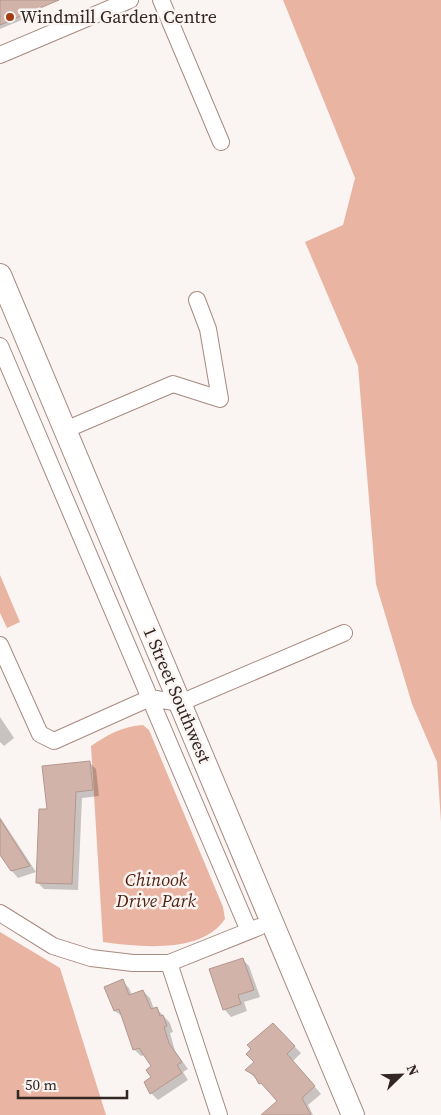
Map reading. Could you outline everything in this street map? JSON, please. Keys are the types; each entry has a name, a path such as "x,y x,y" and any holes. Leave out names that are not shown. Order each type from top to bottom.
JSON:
{"street":[{"path":"0,55 130,0"},
{"path":"160,0 221,142"},
{"name":"1 Street Southwest","path":"0,275 353,1115"},
{"path":"65,430 174,384 220,399 208,329 197,300"},
{"name":"1 Street Southwest","path":"0,346 249,931"},
{"path":"0,645 40,734 54,742 150,698 180,703 344,633"},
{"path":"0,913 53,946 91,958 133,963 169,963 273,922"},
{"path":"169,963 219,1115"}],"green space":[{"path":"283,0 441,0 441,822 437,762 412,704 376,584 358,366 305,242 343,225 355,178"},
{"path":"0,575 20,622 7,628 0,613"},
{"name":"Chinook Drive Park","path":"143,725 149,730 223,907 225,919 215,930 201,938 169,946 103,942 91,746 115,732"},
{"path":"0,932 60,968 106,1115 0,1115"}],"building":[{"name":"Windmill Garden Centre","path":"0,0 59,0 0,25"},
{"path":"90,761 93,790 76,792 72,884 36,883 39,809 47,809 42,766"},
{"path":"0,819 30,866 11,871 0,855"},
{"path":"243,958 254,990 238,995 241,1004 223,1010 209,969"},
{"path":"123,979 129,995 143,990 151,1009 157,1007 160,1016 163,1015 167,1026 164,1027 169,1043 182,1062 177,1065 182,1073 150,1094 144,1082 151,1077 146,1070 151,1066 139,1048 133,1050 119,1009 114,1011 104,987"},
{"path":"273,1023 295,1046 287,1054 315,1086 302,1098 311,1115 261,1115 277,1101 261,1083 259,1084 254,1075 245,1070 254,1062 246,1054 251,1049 247,1045"}],"place":[{"name":"Windmill Garden Centre","path":"10,17"}]}
